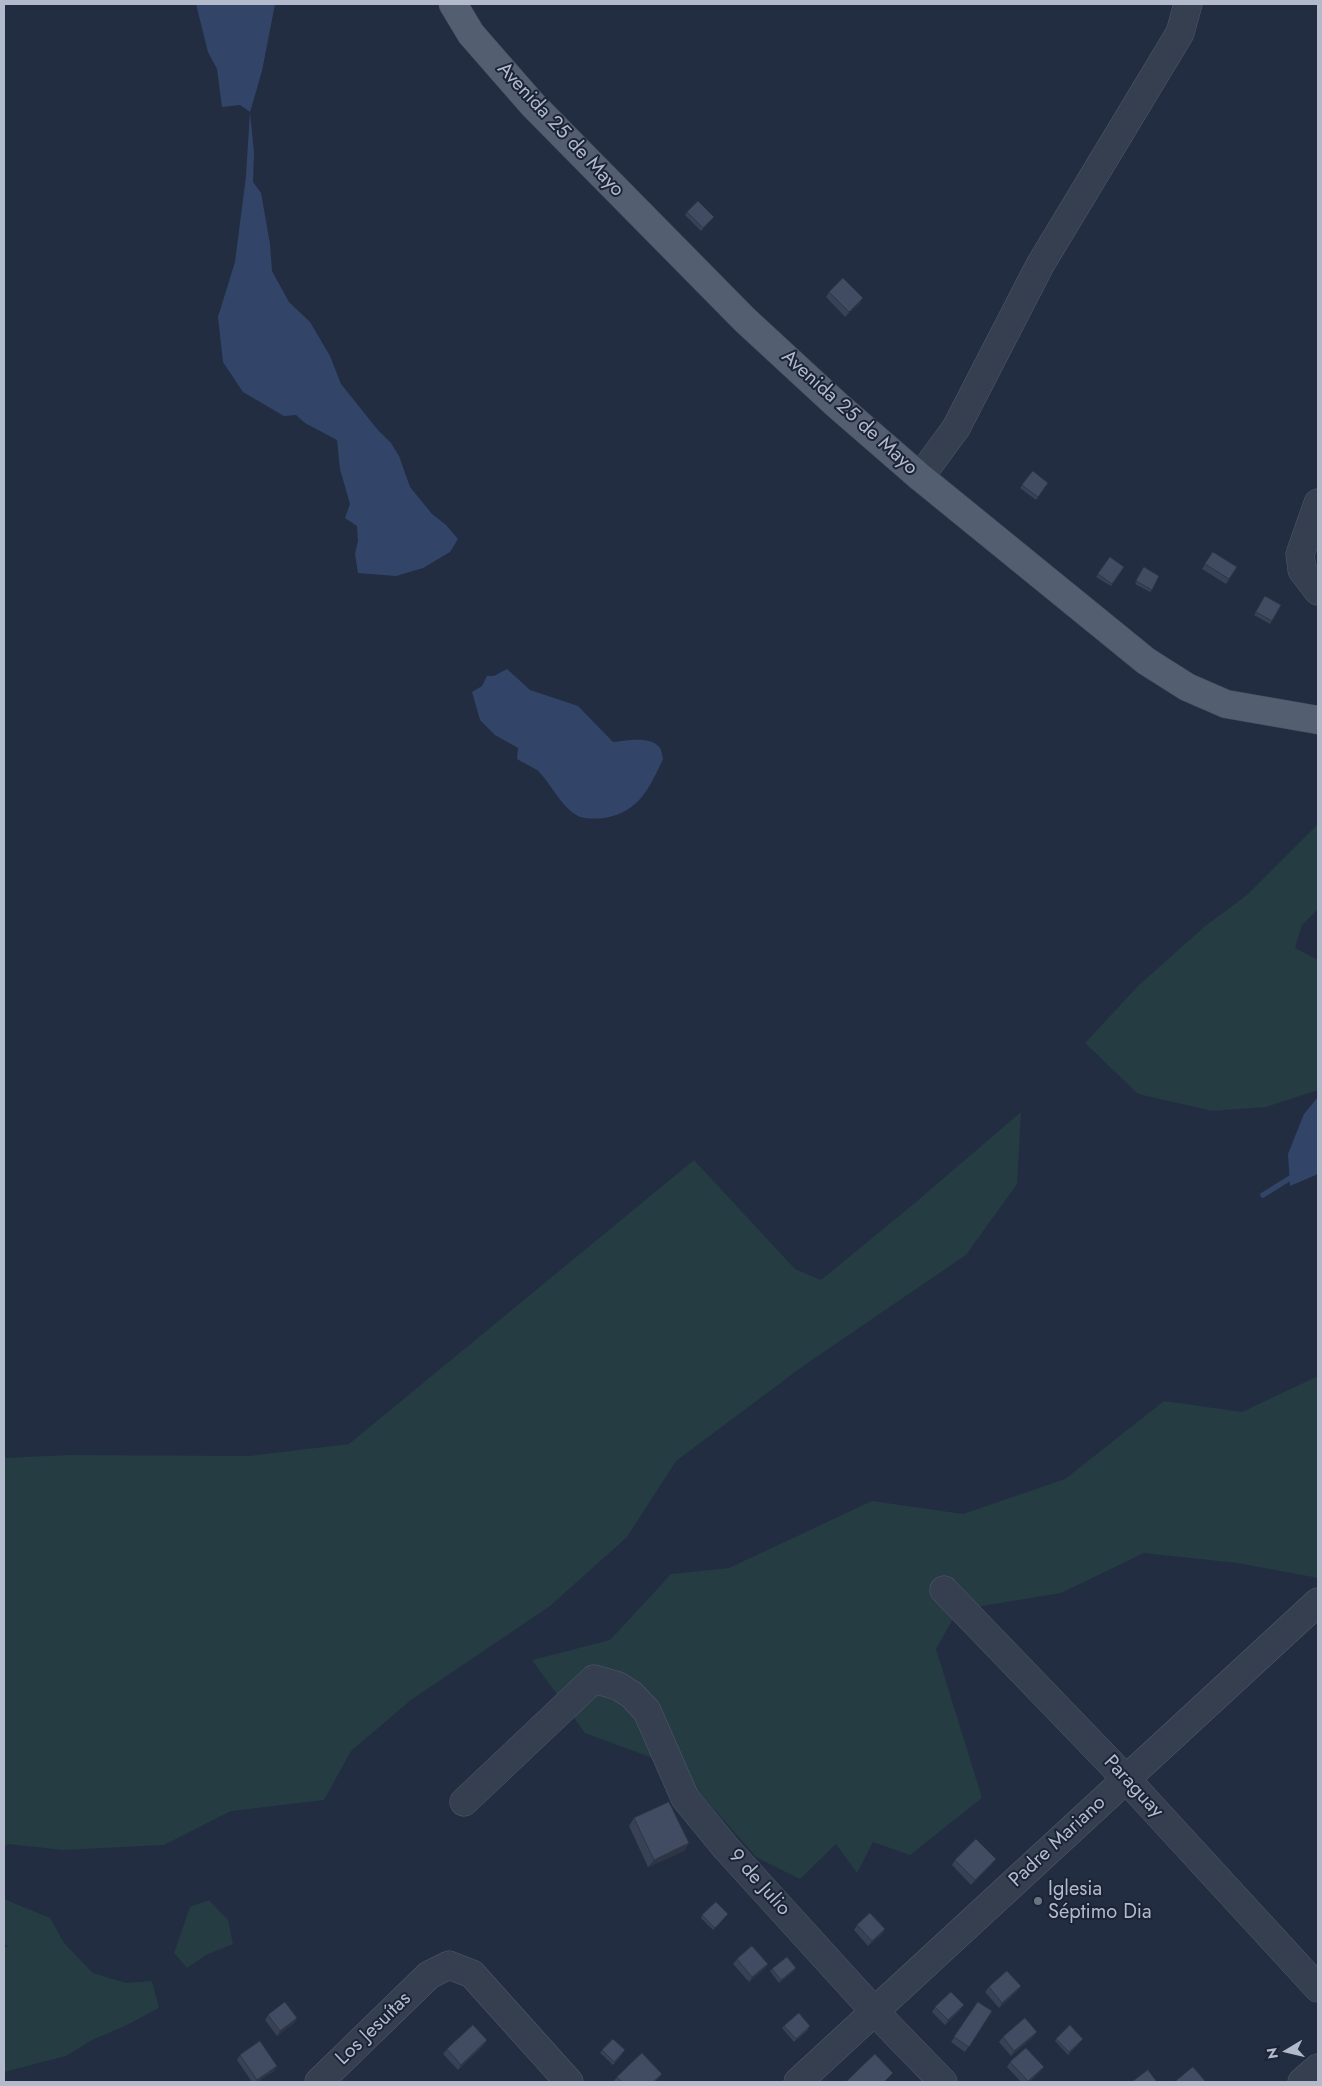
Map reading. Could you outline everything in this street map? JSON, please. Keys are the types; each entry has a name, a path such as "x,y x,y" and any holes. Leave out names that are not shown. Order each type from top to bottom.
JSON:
{"main road":[{"name":"Avenida 25 de Mayo","path":"453,4 471,34 533,105 738,313 837,405 920,477 1146,661 1187,687 1226,704 1318,720"}],"street":[{"path":"920,477 956,428 1040,265 1180,33 1188,4"},
{"path":"1317,512 1300,554 1302,570 1318,591"},
{"name":"Paraguay","path":"944,1590 1126,1779 1318,1988"},
{"name":"Padre Mariano","path":"798,2082 1318,1602"},
{"name":"9 de Julio","path":"464,1802 594,1679 618,1686 632,1695 647,1711 685,1798 726,1848 942,2082"},
{"name":"Los Jesuítas","path":"320,2082 429,1975 449,1965 472,1974 569,2082"},
{"path":"1302,2082 1318,2068"}],"green space":[{"path":"1318,824 1318,909 1302,925 1295,948 1318,960 1318,1090 1266,1107 1212,1111 1138,1094 1085,1043 1139,985 1204,927 1247,895"},
{"path":"1021,1112 1017,1184 966,1255 806,1364 676,1461 627,1537 550,1606 411,1700 351,1751 324,1800 231,1811 164,1845 63,1850 8,1844 4,1847 4,1458 68,1455 249,1456 349,1444 694,1160 795,1269 821,1280"},
{"path":"1318,1376 1318,1578 1237,1563 1144,1553 1061,1593 958,1610 936,1649 982,1798 910,1855 873,1842 857,1873 836,1844 800,1879 756,1857 677,1767 585,1733 532,1660 610,1640 671,1574 729,1568 872,1501 963,1514 1065,1479 1164,1401 1242,1412"},
{"path":"4,1899 50,1918 64,1943 93,1973 126,1983 152,1981 159,2008 125,2026 92,2040 66,2056 4,2072 4,1947 9,1946 4,1944"},
{"path":"209,1900 228,1920 233,1944 206,1955 187,1968 174,1953 190,1907"}],"water":[{"path":"196,4 275,4 262,71 250,112 240,105 222,107 217,69 208,52"},
{"path":"250,112 254,153 253,182 261,193 270,244 272,271 289,302 310,322 330,356 341,384 377,429 391,443 399,456 410,487 432,514 446,525 458,539 450,552 423,568 396,576 358,573 355,554 358,541 357,526 345,518 350,504 340,469 337,440 305,423 296,415 284,416 243,392 223,362 218,317 235,262 246,176"},
{"path":"507,669 530,690 578,706 613,742 645,740 651,741 660,748 663,759 653,780 634,805 616,815 604,818 591,819 578,816 566,806 537,770 517,759 518,748 495,735 480,720 472,692 482,686 487,676 494,676"},
{"path":"1318,1097 1318,1174 1290,1186 1288,1154 1304,1114"}],"building":[{"path":"698,201 714,217 703,228 687,212"},
{"path":"843,278 863,298 849,312 829,292"},
{"path":"1033,471 1048,483 1038,497 1022,485"},
{"path":"1213,552 1237,567 1229,579 1205,564"},
{"path":"1110,557 1124,567 1112,584 1098,574"},
{"path":"1144,567 1159,576 1152,590 1136,581"},
{"path":"1265,596 1281,605 1272,621 1256,612"},
{"path":"669,1802 689,1843 654,1860 634,1818"},
{"path":"976,1839 996,1859 975,1880 955,1860"},
{"path":"716,1902 728,1914 715,1928 702,1915"},
{"path":"870,1913 885,1929 872,1941 857,1925"},
{"path":"752,1946 768,1964 752,1977 737,1959"},
{"path":"787,1957 796,1968 781,1980 772,1969"},
{"path":"1007,1971 1021,1986 1002,2003 989,1987"},
{"path":"951,1992 964,2005 948,2020 935,2007"},
{"path":"285,2002 297,2018 280,2031 268,2015"},
{"path":"978,2002 992,2011 969,2047 954,2037"},
{"path":"799,2013 810,2026 796,2039 784,2026"},
{"path":"1025,2018 1037,2032 1014,2051 1003,2037"},
{"path":"473,2025 487,2040 461,2065 447,2049"},
{"path":"1070,2025 1083,2039 1069,2052 1056,2039"},
{"path":"613,2039 625,2050 614,2062 602,2050"},
{"path":"260,2041 277,2066 257,2080 240,2055"},
{"path":"1026,2048 1044,2067 1028,2081 1010,2062"},
{"path":"642,2053 662,2074 653,2082 622,2082 617,2077"},
{"path":"875,2054 893,2073 884,2082 846,2082"},
{"path":"1193,2067 1206,2082 1176,2081"},
{"path":"1148,2070 1157,2082 1132,2082"}],"waterway":[{"path":"1263,1195 1295,1175"}],"place":[{"name":"Iglesia Séptimo Dia","path":"1038,1901"}]}
